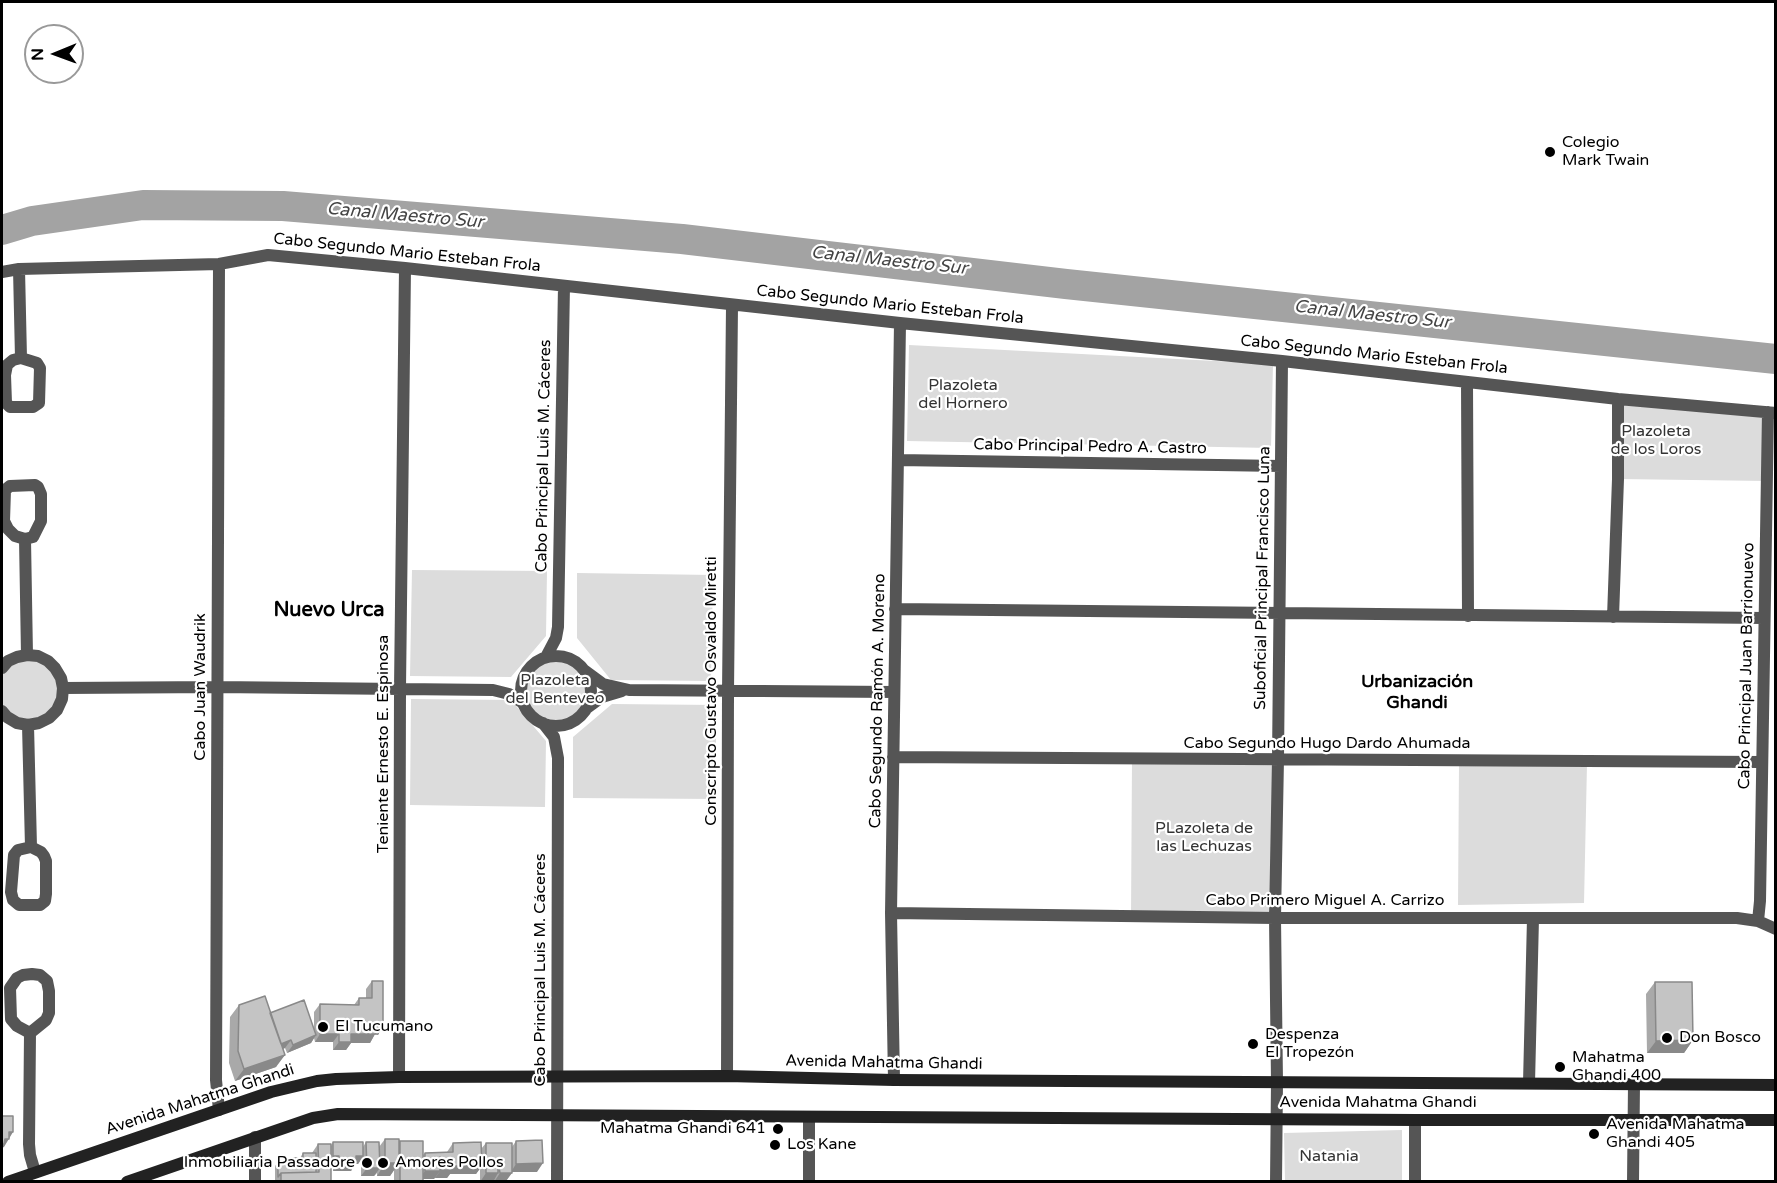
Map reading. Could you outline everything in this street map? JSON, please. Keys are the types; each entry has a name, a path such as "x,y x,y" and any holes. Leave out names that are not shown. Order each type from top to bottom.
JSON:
{"main road":[{"name":"Avenida Mahatma Ghandi","path":"8,1182 271,1092 316,1081 399,1077 556,1076 1776,1085"},
{"name":"Avenida Mahatma Ghandi","path":"127,1182 255,1137 327,1115 1776,1120"}],"street":[{"name":"Cabo Segundo Mario Esteban Frola","path":"2,272 19,269 219,264 268,255 405,268 732,306 1282,361 1618,399 1772,413"},
{"name":"Cabo Juan Waudrik","path":"219,264 216,1080 219,1110"},
{"name":"Teniente Ernesto E. Espinosa","path":"399,1077 400,688 405,268"},
{"path":"19,269 21,358"},
{"name":"Cabo Principal Luis M. Cáceres","path":"546,657 556,638 558,627 564,286"},
{"name":"Conscripto Gustavo Osvaldo Miretti","path":"727,1077 732,306"},
{"name":"Cabo Segundo Ramón A. Moreno","path":"894,1080 891,913 900,323"},
{"name":"Suboficial Principal Francisco Luna","path":"1276,1182 1275,918 1282,361"},
{"path":"1467,382 1468,616"},
{"path":"1613,617 1618,479 1618,399"},
{"name":"Cabo Principal Juan Barrionuevo","path":"1758,921 1764,618 1772,413"},
{"name":"Cabo Principal Pedro A. Castro","path":"898,460 1281,466"},
{"path":"35,485 41,494 42,521 33,537 25,538 15,536 4,521 5,490 10,486 35,485"},
{"path":"25,538 27,655"},
{"path":"895,609 1764,618"},
{"name":"Cabo Principal Luis M. Cáceres","path":"558,627 564,645 581,667"},
{"path":"2,668 8,661 27,655 38,656 56,668 63,688 62,699 57,710 49,718 39,723 28,725 17,723 2,711"},
{"path":"523,703 521,688 525,674 531,665 546,657 563,656 603,684 629,690 894,692"},
{"path":"581,667 589,679 591,690 585,710"},
{"path":"493,690 506,687 525,674"},
{"path":"63,688 493,690 509,694 523,703 531,715 543,723 558,726 573,721 602,697 629,690"},
{"path":"1762,696 1776,696"},
{"name":"Cabo Principal Luis M. Cáceres","path":"558,758 563,738 573,721"},
{"name":"Cabo Principal Luis M. Cáceres","path":"543,723 554,737 558,758 557,1182"},
{"path":"28,725 31,847"},
{"name":"Cabo Segundo Hugo Dardo Ahumada","path":"893,757 1761,762"},
{"path":"31,847 41,852 46,861 45,901 40,905 19,905 13,900 11,892 14,855 18,850 31,847"},
{"name":"Cabo Primero Miguel A. Carrizo","path":"891,913 1275,918 1737,918 1758,921 1776,929"},
{"path":"1529,1083 1533,918"},
{"path":"32,974 40,975 46,981 49,992 49,1013 46,1020 30,1033 17,1026 11,1019 10,988 16,978 32,974"},
{"path":"30,1033 29,1144 35,1172"},
{"path":"1634,1084 1634,1182"},
{"path":"809,1117 809,1182"},
{"path":"1415,1120 1415,1182"},
{"path":"255,1137 255,1182"}],"green space":[{"name":"Plazoleta del Hornero","path":"909,345 1273,364 1271,448 907,441"},
{"name":"Plazoleta de los Loros","path":"1618,399 1768,412 1767,481 1618,479"},
{"path":"412,570 547,571 546,636 511,677 410,676"},
{"path":"577,573 713,575 711,681 611,680 577,638"},
{"path":"33,654 61,675 57,709 28,724 2,710 2,667"},
{"name":"Plazoleta del Benteveo","path":"555,657 568,660 579,667 586,678 589,691 586,704 579,715 568,722 555,725 542,722 531,715 524,704 521,691 524,678 531,667 542,660"},
{"path":"411,699 511,700 546,741 545,807 410,805"},
{"path":"612,704 716,705 716,799 573,798 573,737"},
{"name":"PLazoleta de las Lechuzas","path":"1278,759 1275,918 1131,916 1132,760"},
{"path":"1459,764 1587,764 1584,903 1458,905"},
{"name":"Natania","path":"1402,1130 1402,1181 1285,1181 1284,1133"}],"building":[{"path":"372,981 383,981 383,1026 375,1026 376,1034 351,1034 351,1042 339,1042 339,1034 320,1034 320,1004 359,1005 359,998 372,998"},
{"path":"1655,982 1692,982 1693,1040 1656,1041"},
{"path":"265,996 285,1055 244,1069 238,1051 239,1005"},
{"path":"304,1000 316,1035 293,1045 291,1040 281,1044 270,1013"},
{"path":"2,1116 13,1116 13,1132 9,1132 9,1139 5,1139 4,1144 2,1144"},
{"path":"385,1139 399,1139 399,1163 385,1163"},
{"path":"542,1140 543,1163 516,1164 516,1141"},
{"path":"400,1141 423,1141 423,1182 400,1182"},
{"path":"333,1142 363,1142 363,1156 356,1156 356,1163 339,1163 339,1156 333,1156"},
{"path":"366,1142 379,1142 380,1168 367,1168"},
{"path":"481,1142 482,1166 452,1166 452,1170 441,1170 440,1157 440,1171 425,1171 425,1153 453,1152 453,1143"},
{"path":"486,1143 512,1143 512,1173 500,1173 498,1161 498,1173 486,1173"},
{"path":"318,1144 331,1144 331,1182 281,1182 281,1173 319,1172"},
{"path":"303,1153 316,1153 316,1172 281,1173 278,1177 278,1162 291,1161 291,1158 303,1158"}],"waterway":[{"name":"Canal Maestro Sur","path":"2,230 32,221 143,205 283,206 682,239 1066,284 1776,359"}],"place":[{"name":"Colegio Mark Twain","path":"1550,152"},
{"name":"El Tucumano","path":"323,1027"},
{"name":"Don Bosco","path":"1667,1038"},
{"name":"Despenza El Tropezón","path":"1253,1044"},
{"name":"Mahatma Ghandi 400","path":"1560,1067"},
{"name":"Mahatma Ghandi 641","path":"778,1129"},
{"name":"Avenida Mahatma Ghandi 405","path":"1594,1134"},
{"name":"Los Kane","path":"775,1145"},
{"name":"Inmobiliaria Passadore","path":"367,1163"},
{"name":"Amores Pollos","path":"383,1163"}],"district":[{"name":"Nuevo Urca","path":"329,611"},
{"name":"Urbanización Ghandi","path":"1417,692"}]}
